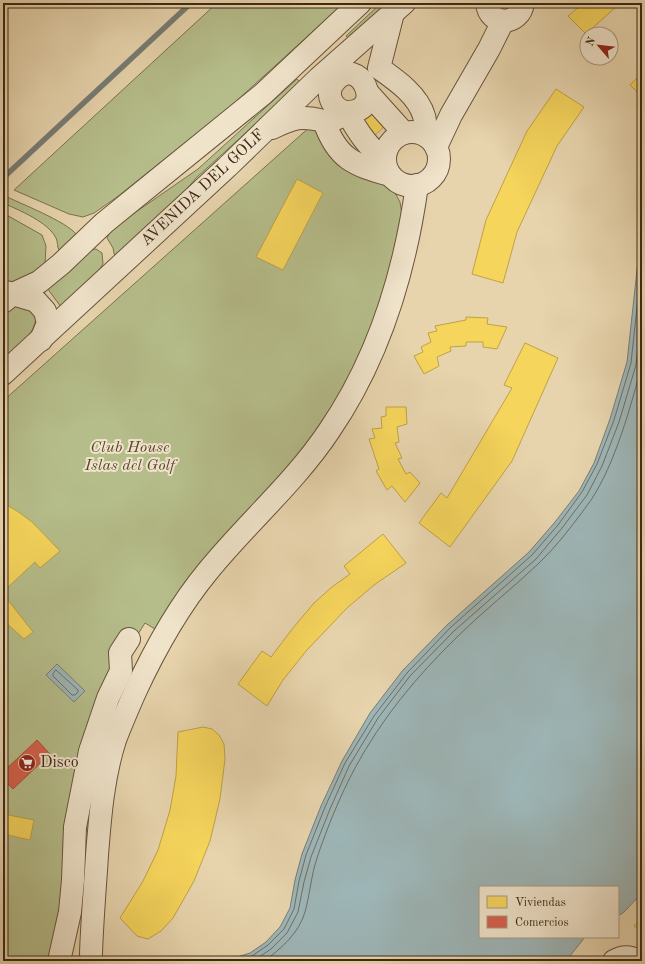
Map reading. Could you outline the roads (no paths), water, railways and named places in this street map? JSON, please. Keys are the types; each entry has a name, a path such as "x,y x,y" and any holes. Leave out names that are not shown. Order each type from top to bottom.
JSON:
{"street":[{"name":"AVENIDA DEL GOLF","path":"6,296 39,282 61,264 104,223 263,94 360,3"},
{"path":"487,3 492,16 503,21 515,18 520,14 523,3"},
{"name":"AVENIDA DEL GOLF","path":"3,374 264,131 325,86 347,67 399,8"},
{"path":"302,58 325,86 336,108 347,112 354,112 364,105 379,68 399,8"},
{"path":"431,141 451,115 489,49 503,21"},
{"path":"324,37 347,67 361,79 368,92 404,133"},
{"path":"347,112 358,132 396,181 410,186 417,185 432,178 436,171 439,155 431,141 419,104 400,84 379,68"},
{"path":"264,131 292,119 304,117 324,121 335,120 347,112"},
{"path":"324,121 329,136 337,149 352,162 367,169 388,169"},
{"path":"388,169 385,154 388,147 397,136 404,133 418,132 431,141"},
{"path":"92,959 101,808 115,741 134,694 147,667 182,607 208,571 297,474 329,431 357,385 373,353 392,300 406,247 417,185"},
{"path":"6,296 36,301 45,311 48,323 41,340"},
{"path":"59,961 70,912 75,827 90,751 108,698 121,671 120,653 129,639"},
{"path":"614,961 620,957 633,958 639,961"}],"water":[{"path":"642,241 642,893 619,915 619,886 479,886 479,938 584,938 566,961 224,961 250,953 266,942 280,927 290,908 302,854 321,806 342,761 370,713 403,670 447,625 529,552 579,491 594,463 610,419 627,362 639,252"},
{"path":"57,664 85,691 74,702 46,675"}],"waterway":[{"path":"3,178 191,3"}],"place":[{"name":"Disco","path":"27,763"}],"park label":[{"name":"Club House Islas del Golf","path":"130,457"}]}
